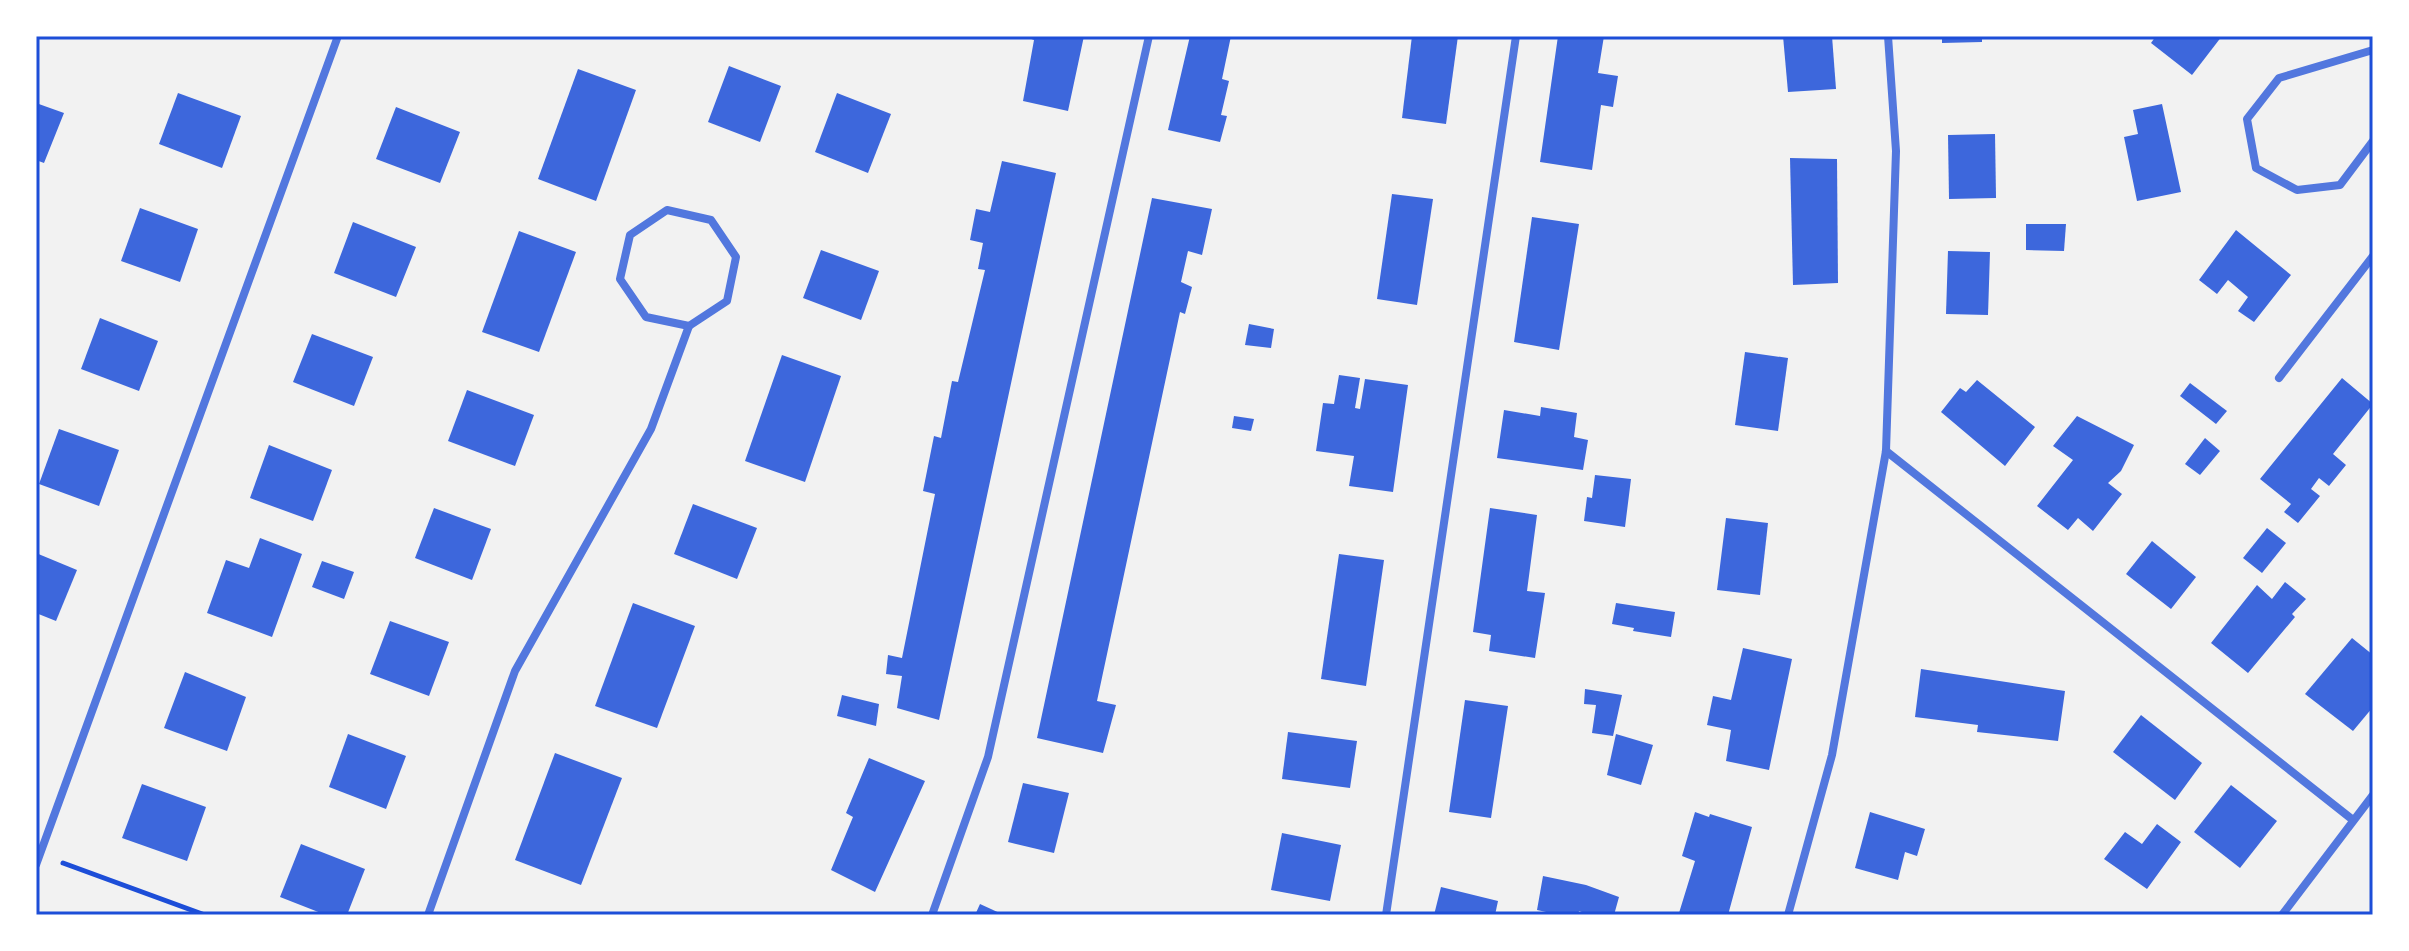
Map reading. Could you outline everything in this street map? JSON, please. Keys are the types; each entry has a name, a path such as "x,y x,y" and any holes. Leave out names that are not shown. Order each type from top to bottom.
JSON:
{"street":[{"path":"36,865 338,36"},
{"path":"932,915 988,757 1149,36"},
{"path":"1386,915 1516,36"},
{"path":"1788,915 1832,755 1886,451 1896,151 1888,36"},
{"path":"2373,50 2279,78 2247,119 2256,168 2297,190 2340,185 2373,141"},
{"path":"428,915 515,671 651,429 689,326 727,301 736,257 711,220 667,210 630,235 620,279 646,317 689,326"},
{"path":"2279,378 2373,256"},
{"path":"1886,451 2353,820"},
{"path":"2282,915 2373,795"}],"path":[{"path":"40,854 205,915"}],"building":[{"path":"1023,36 1084,36 1068,111 1023,101 1034,40"},
{"path":"1190,36 1231,36 1222,79 1229,81 1221,115 1227,116 1220,142 1168,130"},
{"path":"1412,36 1458,36 1446,124 1402,118"},
{"path":"1558,36 1604,36 1598,73 1618,76 1613,107 1601,105 1592,170 1540,162"},
{"path":"1783,36 1832,36 1836,89 1788,92"},
{"path":"1942,36 1982,36 1982,42 1942,43"},
{"path":"2156,36 2222,36 2192,75 2151,43"},
{"path":"729,66 781,86 760,142 708,122"},
{"path":"578,69 636,90 596,201 538,179"},
{"path":"178,93 241,116 222,168 159,144"},
{"path":"837,93 891,114 868,173 815,152"},
{"path":"36,103 64,113 44,163 36,160"},
{"path":"2162,104 2181,192 2137,201 2124,137 2138,134 2133,110"},
{"path":"396,107 460,132 440,183 376,159"},
{"path":"1995,134 1996,198 1949,199 1948,135"},
{"path":"1790,158 1837,159 1838,283 1793,285"},
{"path":"1002,161 1056,173 939,720 897,708 902,676 886,674 888,655 902,658 935,494 923,491 934,436 941,438 952,381 958,382 985,270 978,269 983,243 970,240 976,209 990,212"},
{"path":"1392,194 1433,199 1417,305 1377,299"},
{"path":"1152,198 1212,209 1202,255 1188,251 1181,282 1192,287 1185,314 1180,312 1097,701 1116,705 1103,753 1037,738"},
{"path":"140,208 198,229 180,282 121,261"},
{"path":"1532,217 1579,224 1559,350 1514,342"},
{"path":"353,222 416,247 396,297 334,273"},
{"path":"2026,224 2066,224 2064,251 2026,250"},
{"path":"2236,230 2291,275 2254,322 2238,311 2248,297 2228,280 2217,294 2199,280"},
{"path":"519,231 576,252 539,352 482,332"},
{"path":"821,250 879,271 861,320 803,298"},
{"path":"1948,251 1990,252 1988,315 1946,314"},
{"path":"100,318 158,341 139,391 81,369"},
{"path":"1249,324 1274,329 1271,348 1245,345"},
{"path":"312,334 373,357 354,406 293,382"},
{"path":"1745,352 1788,358 1778,431 1735,425"},
{"path":"782,355 841,376 805,482 745,461"},
{"path":"1339,375 1360,378 1355,408 1360,409 1365,379 1408,385 1393,492 1349,486 1354,456 1316,451 1323,403 1334,404"},
{"path":"2342,378 2373,404 2333,454 2346,465 2329,486 2319,478 2311,489 2320,496 2298,523 2284,512 2291,504 2260,479"},
{"path":"1977,380 2035,427 2005,466 1941,412 1960,388 1966,392"},
{"path":"2190,383 2227,411 2216,424 2180,396"},
{"path":"467,390 534,415 515,466 448,441"},
{"path":"1541,407 1577,413 1574,437 1588,440 1583,470 1497,458 1504,410 1540,416"},
{"path":"1234,416 1254,419 1251,431 1232,428"},
{"path":"2077,416 2134,445 2121,471 2108,483 2122,494 2093,531 2078,518 2068,530 2037,506 2073,460 2053,446"},
{"path":"59,429 119,450 99,506 39,484"},
{"path":"2205,438 2220,451 2200,475 2185,464"},
{"path":"269,445 332,470 313,521 250,498"},
{"path":"1595,475 1631,479 1625,527 1584,521 1587,497 1592,498"},
{"path":"693,504 757,528 737,579 674,554"},
{"path":"434,508 491,529 472,580 415,558"},
{"path":"1490,508 1537,515 1527,591 1545,593 1535,658 1489,651 1491,635 1473,632"},
{"path":"1726,518 1768,523 1760,595 1717,590"},
{"path":"2267,528 2286,543 2262,573 2243,558"},
{"path":"260,538 302,554 272,637 207,613 226,560 249,568"},
{"path":"2152,541 2196,577 2171,609 2126,574"},
{"path":"36,553 77,570 56,621 36,613"},
{"path":"1339,554 1384,560 1366,686 1321,679"},
{"path":"322,561 354,572 344,599 312,587"},
{"path":"2285,582 2306,599 2292,614 2295,617 2248,673 2211,643 2257,585 2272,599"},
{"path":"633,603 695,626 657,728 595,706"},
{"path":"1616,603 1675,612 1671,637 1612,624"},
{"path":"390,621 449,642 429,696 370,674"},
{"path":"2352,638 2373,655 2373,707 2353,731 2305,694"},
{"path":"1743,648 1792,659 1769,770 1726,761 1731,730 1707,725 1713,696 1731,700"},
{"path":"1921,669 2065,691 2058,741 1977,732 1978,725 1915,717"},
{"path":"185,672 246,697 227,751 164,728"},
{"path":"1585,689 1622,695 1613,736 1592,733 1596,705 1584,704"},
{"path":"842,695 879,704 876,726 837,716"},
{"path":"1465,700 1508,706 1491,818 1449,812"},
{"path":"2141,715 2202,763 2175,800 2113,752"},
{"path":"1288,732 1357,741 1350,788 1282,779"},
{"path":"348,734 406,756 386,809 329,787"},
{"path":"1616,734 1653,745 1641,785 1607,775"},
{"path":"555,753 622,778 581,885 515,860"},
{"path":"869,758 925,781 875,892 831,870 853,817 846,813"},
{"path":"1023,783 1069,793 1054,853 1008,842"},
{"path":"142,784 206,807 187,861 122,838"},
{"path":"2231,785 2277,821 2240,868 2194,832"},
{"path":"1695,812 1752,827 1728,915 1679,913 1695,861 1682,856"},
{"path":"1870,812 1925,829 1917,856 1905,852 1898,880 1855,868"},
{"path":"2157,824 2181,842 2147,889 2104,859 2125,832 2142,844"},
{"path":"1282,833 1341,845 1330,901 1271,890"},
{"path":"301,844 365,869 347,915 326,915 280,897"},
{"path":"1543,876 1586,885 1619,897 1614,915 1590,915 1579,911 1578,915 1560,915 1537,910"},
{"path":"1441,887 1498,901 1495,915 1434,915"},
{"path":"980,904 1004,915 975,915"}]}
